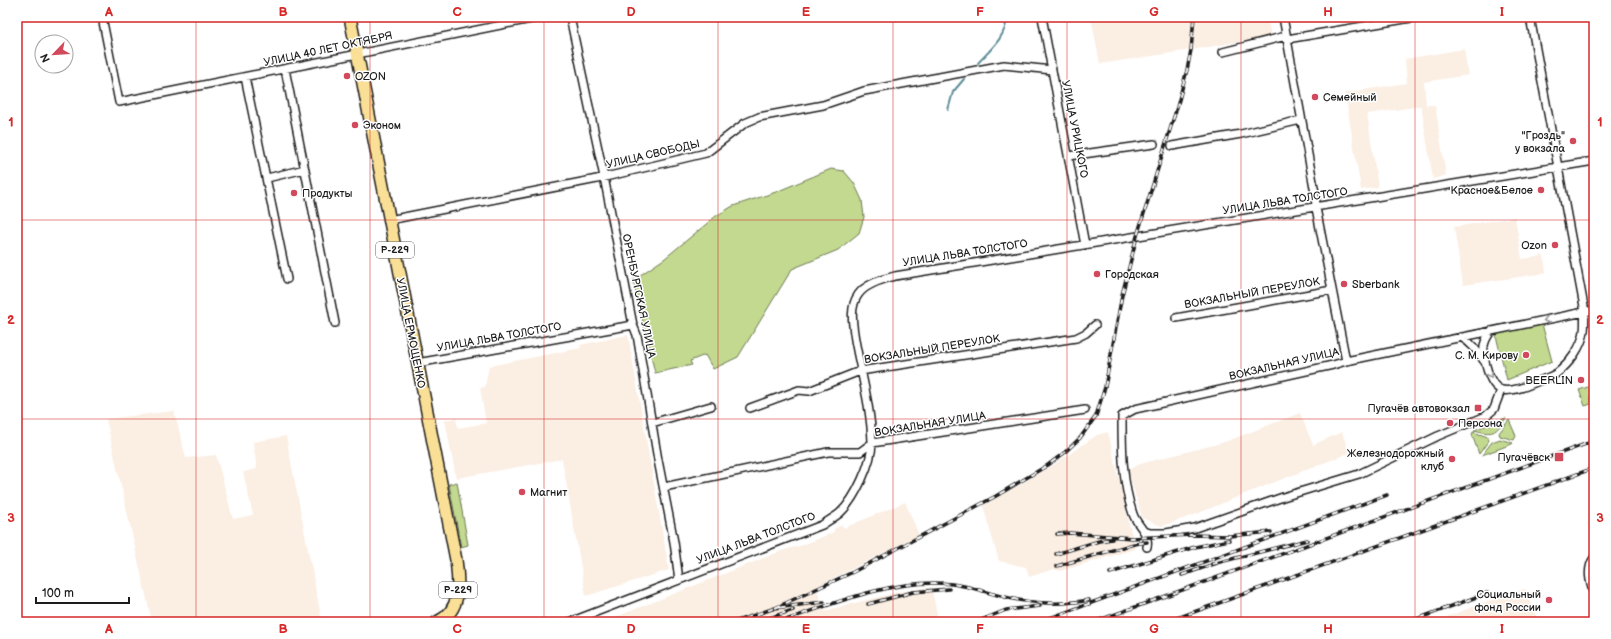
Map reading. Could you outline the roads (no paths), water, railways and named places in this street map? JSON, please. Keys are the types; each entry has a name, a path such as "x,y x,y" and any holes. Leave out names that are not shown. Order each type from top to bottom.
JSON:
{"highway":[{"name":"УЛИЦА ЕРМОЩЕНКО","path":"350,17 455,552 458,575 458,596 452,610 440,622"}],"street":[{"name":"УЛИЦА 40 ЛЕТ ОКТЯБРЯ","path":"102,17 119,102 541,17"},
{"name":"ОРЕНБУРГСКАЯ УЛИЦА","path":"570,17 604,177 633,325 637,335 674,542 679,580"},
{"name":"УЛИЦА УРИЦКОГО","path":"1042,17 1086,245"},
{"path":"1283,17 1315,193 1316,208 1346,360"},
{"path":"1222,52 1282,37 1287,39 1417,17"},
{"path":"1461,337 1476,349 1495,386 1501,390 1516,389 1556,374 1569,362 1579,346 1584,332 1585,312 1530,17"},
{"name":"УЛИЦА СВОБОДЫ","path":"389,220 597,179 706,153 745,123 759,117 823,105 864,91 1004,65 1052,70"},
{"path":"285,69 335,323"},
{"path":"245,77 287,278"},
{"path":"1172,146 1241,134 1301,120"},
{"path":"1069,156 1154,144"},
{"name":"УЛИЦА ЛЬВА ТОЛСТОГО","path":"570,622 822,525 839,513 850,500 865,473 872,443 852,314 858,295 864,288 895,276 1316,208 1594,161"},
{"path":"267,178 305,169"},
{"name":"ВОКЗАЛЬНЫЙ ПЕРЕУЛОК","path":"1176,318 1332,290"},
{"path":"1461,337 1594,310"},
{"name":"УЛИЦА ЛЬВА ТОЛСТОГО","path":"417,363 633,325"},
{"name":"ВОКЗАЛЬНЫЙ ПЕРЕУЛОК","path":"750,408 799,390 809,391 860,371 1076,338 1086,333 1095,325"},
{"path":"1484,362 1484,347 1486,338 1491,331"},
{"name":"ВОКЗАЛЬНАЯ УЛИЦА","path":"1144,531 1132,514 1124,476 1122,416 1135,409 1333,365 1346,360 1461,337"},
{"path":"1144,531 1150,533 1160,533 1195,528 1283,497 1359,474 1438,436 1486,416 1494,409 1501,390"},
{"path":"652,423 711,406"},
{"name":"ВОКЗАЛЬНАЯ УЛИЦА","path":"664,487 828,452 860,452 872,443 1085,410"},
{"path":"1144,531 1148,542 1147,547"},
{"path":"1593,559 1589,574 1590,584 1594,594"}],"waterway":[{"path":"978,63 993,48 1001,37 1007,17"},
{"path":"948,110 953,92 964,79"}],"railway":[{"path":"775,608 853,572 996,496 1048,465 1080,438 1096,416 1105,387 1122,295 1137,236 1187,70 1191,50 1194,17"},
{"path":"1094,622 1594,441"},
{"path":"1166,622 1594,468"},
{"path":"1039,622 1387,495"},
{"path":"1057,534 1070,533 1132,538 1192,535 1229,536 1271,532"},
{"path":"1056,554 1099,541 1112,539"},
{"path":"1110,573 1195,547 1229,540"},
{"path":"1212,564 1307,540"},
{"path":"1057,566 1134,544 1147,542"},
{"path":"1182,575 1217,563"},
{"path":"780,622 843,600 887,588 930,583 959,585 1015,599 1036,602 1069,603 1089,600"},
{"path":"868,604 913,592 949,589"},
{"path":"1409,622 1487,593"},
{"path":"734,622 775,608 824,602"},
{"path":"976,622 1006,610 1040,606"},
{"path":"757,622 793,610"}],"place":[{"name":"OZON","path":"347,76"},
{"name":"Семейный","path":"1315,97"},
{"name":"Эконом","path":"355,125"},
{"name":"\"Гроздь\" у вокзала","path":"1573,141"},
{"name":"Красное&Белое","path":"1541,190"},
{"name":"Продукты","path":"294,193"},
{"name":"Ozon","path":"1555,245"},
{"name":"Городская","path":"1097,274"},
{"name":"Sberbank","path":"1344,284"},
{"name":"С. М. Кирову","path":"1526,355"},
{"name":"BEERLIN","path":"1581,380"},
{"name":"Пугачёв автовокзал","path":"1478,408"},
{"name":"Персона","path":"1450,423"},
{"name":"Пугачёвск","path":"1559,457"},
{"name":"Железнодорожный клуб","path":"1452,459"},
{"name":"Магнит","path":"522,492"},
{"name":"Социальный фонд России","path":"1549,600"}]}
